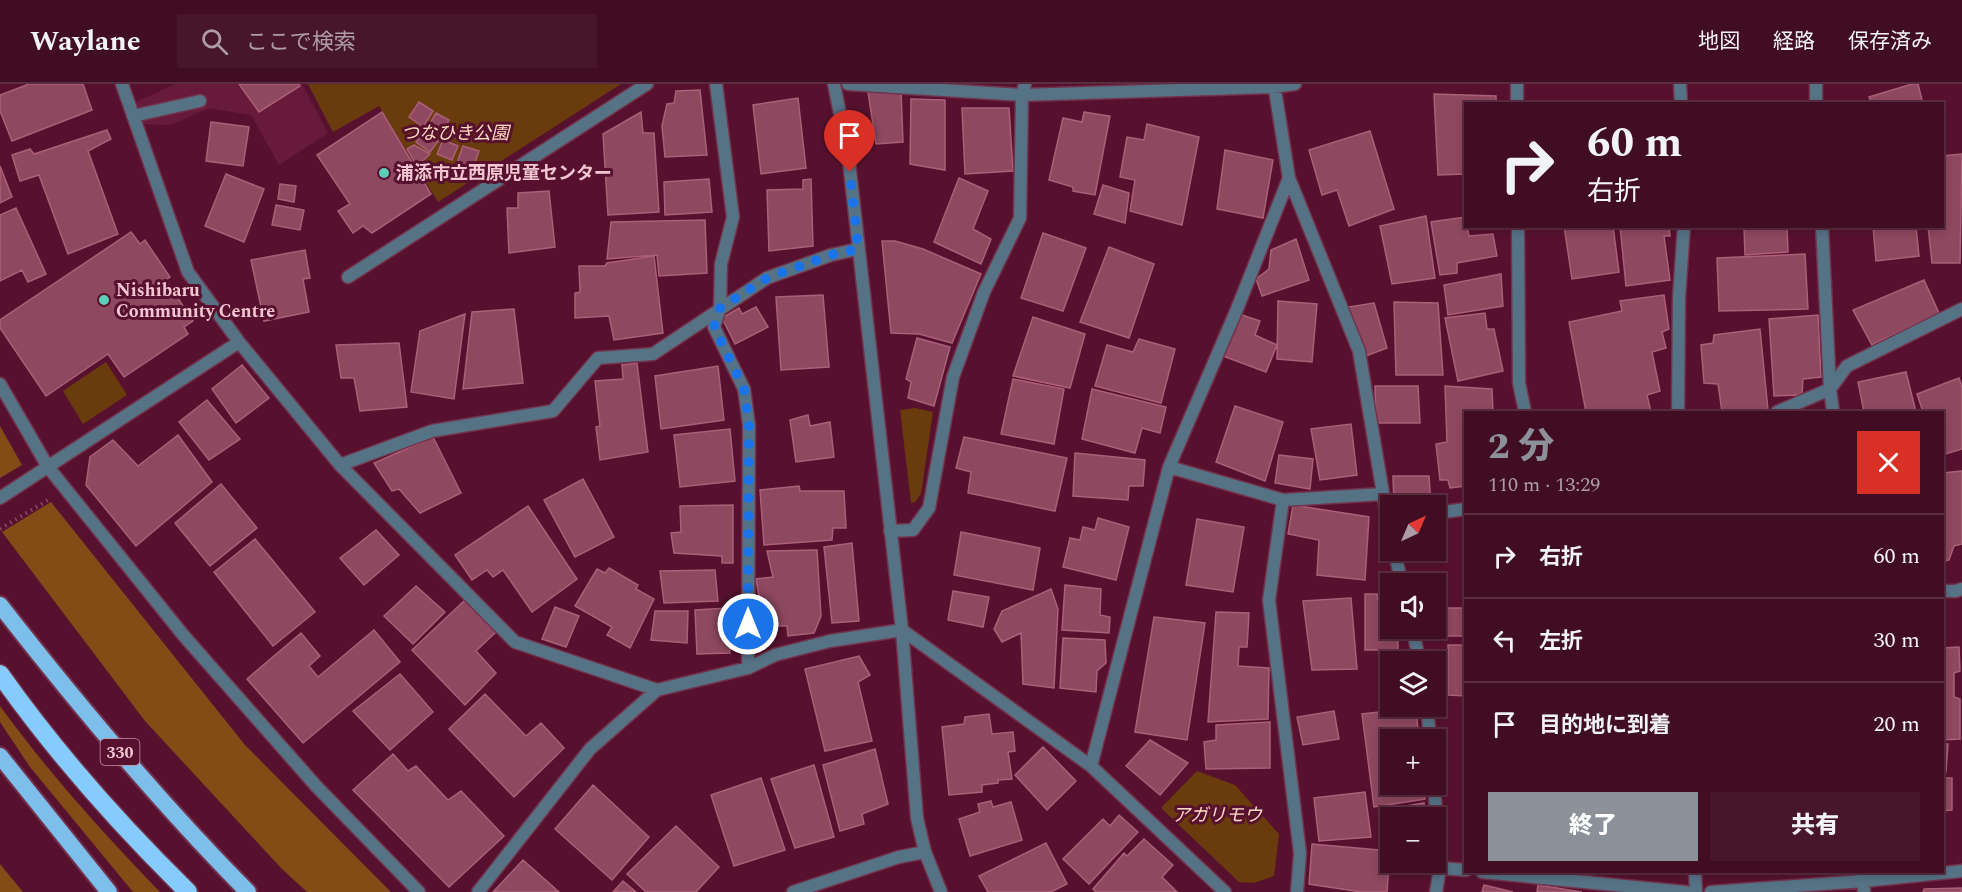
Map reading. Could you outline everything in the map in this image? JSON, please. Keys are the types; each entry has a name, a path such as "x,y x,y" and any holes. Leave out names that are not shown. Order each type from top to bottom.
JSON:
{"highway":[{"name":"330","path":"0,605 63,685 146,782 248,892"},
{"path":"0,674 74,768 130,832 188,892"},
{"path":"0,756 109,892"}],"street":[{"path":"122,84 188,272 239,342 340,465 515,642 657,690"},
{"path":"348,278 647,84"},
{"path":"716,84 733,217 722,264 720,308 714,327 744,389 749,424 748,669"},
{"path":"834,84 848,153 902,630 917,818 925,852 941,892"},
{"path":"848,84 1023,90 1294,84"},
{"path":"1517,84 1517,102"},
{"path":"1680,84 1681,102"},
{"path":"1816,84 1816,102"},
{"path":"1169,467 1283,500 1383,494 1359,351 1289,178 1274,85"},
{"path":"890,531 913,530 929,508 953,377 984,291 1020,218 1023,90"},
{"path":"133,116 200,101"},
{"path":"1091,766 1169,467 1237,309 1289,178"},
{"path":"1518,228 1519,383 1525,411"},
{"path":"1678,411 1679,297 1684,228"},
{"path":"1822,228 1833,411"},
{"path":"340,465 432,431 554,411 598,358 653,354 767,278 831,255 858,249"},
{"path":"1779,411 1830,389 1847,366 1962,309"},
{"path":"0,498 239,342"},
{"path":"0,384 48,467 184,636 317,787 419,892"},
{"path":"1283,500 1269,600 1300,853 1297,892"},
{"path":"1446,511 1464,508"},
{"path":"1944,591 1962,589"},
{"path":"478,892 590,749 657,690 748,669 776,655 830,641 902,630 1091,766 1225,892"},
{"path":"793,892 899,857 925,852"},
{"path":"1446,868 1464,870"},
{"path":"1944,873 1962,871"},
{"path":"1436,892 1439,873"},
{"path":"1505,873 1597,877 1686,892"},
{"path":"1695,873 1696,892"},
{"path":"1711,892 1942,873"}],"path":[{"path":"0,529 66,489"}],"shaded area":[{"path":"175,84 302,84 328,133 279,165 251,115 209,108 171,125 144,124 136,102"},
{"path":"0,426 22,465 0,478"},
{"path":"51,502 245,745 391,892 307,892 282,869 145,721 2,532"},
{"path":"0,706 77,802 160,892 133,892 30,767 0,722"},
{"path":"0,864 23,892 0,892"}],"green space":[{"name":"つなひき公園","path":"308,84 621,84 438,202 379,106 333,132"},
{"path":"106,362 127,395 83,424 63,391"},
{"path":"915,408 933,412 921,494 915,502 911,503 900,410"},
{"name":"アガリモウ","path":"1197,771 1235,785 1279,834 1274,876 1254,883 1239,882 1161,808"}],"building":[{"path":"29,84 83,84 92,110 12,141 0,111 0,95"},
{"path":"239,84 299,84 300,86 259,112"},
{"path":"1918,84 1922,102 1871,102 1869,97"},
{"path":"700,90 707,155 665,157 662,126 667,104 674,103 676,91"},
{"path":"901,91 903,142 876,144 868,92"},
{"path":"1434,94 1496,96 1496,102 1464,102 1464,174 1438,175"},
{"path":"798,98 806,168 761,174 753,105"},
{"path":"911,99 945,100 945,170 910,164"},
{"path":"419,102 433,111 423,127 409,117"},
{"path":"962,108 1009,108 1013,171 965,174"},
{"path":"382,112 431,194 372,233 363,226 353,233 338,211 350,204 317,155"},
{"path":"641,112 643,133 654,133 659,212 608,215 603,134"},
{"path":"1084,112 1110,116 1095,195 1073,191 1073,187 1049,180 1063,118 1082,122"},
{"path":"436,113 449,120 441,135 428,127"},
{"path":"211,122 249,127 243,166 206,161"},
{"path":"1147,124 1199,137 1182,225 1130,211 1135,180 1120,177 1127,137 1144,140"},
{"path":"107,130 111,139 88,151 118,234 68,254 39,175 20,181 12,155 30,149 34,154"},
{"path":"424,131 439,140 430,152 416,142"},
{"path":"1370,131 1394,209 1349,226 1337,190 1322,195 1309,150"},
{"path":"443,140 458,146 452,160 437,154"},
{"path":"414,145 430,154 417,166 407,149"},
{"path":"463,146 479,151 473,168 457,163"},
{"path":"1225,150 1273,160 1263,218 1217,209"},
{"path":"1962,154 1960,263 1932,263 1928,228 1944,228 1944,156"},
{"path":"0,166 12,197 0,203"},
{"path":"226,174 264,189 244,242 205,226"},
{"path":"959,178 988,191 973,229 991,239 981,264 934,242"},
{"path":"709,179 712,212 665,215 664,182"},
{"path":"811,179 813,246 769,251 767,190 803,189 803,180"},
{"path":"280,184 296,186 294,202 278,199"},
{"path":"1103,185 1129,193 1125,223 1094,214"},
{"path":"549,191 555,247 509,253 507,208 518,208 518,193"},
{"path":"276,205 304,210 300,230 272,225"},
{"path":"16,208 46,274 28,282 22,270 0,281 0,215"},
{"path":"1426,216 1435,278 1392,284 1380,226"},
{"path":"1464,217 1464,228 1467,228 1469,236 1493,234 1497,256 1457,263 1457,273 1440,275 1431,222"},
{"path":"705,220 707,273 659,276 657,255 607,259 611,222"},
{"path":"1564,228 1613,228 1619,272 1572,279"},
{"path":"1620,228 1669,228 1670,236 1664,236 1670,280 1626,286"},
{"path":"1744,228 1787,228 1788,252 1745,255"},
{"path":"1873,228 1916,228 1919,256 1876,261"},
{"name":"Nishibaru Community Centre","path":"131,232 140,244 145,240 170,277 166,280 193,321 184,327 188,334 124,377 108,354 46,396 0,328 0,320"},
{"path":"1043,233 1086,248 1063,311 1021,298"},
{"path":"1296,239 1309,280 1262,296 1256,279 1269,269 1271,250"},
{"path":"882,241 895,241 923,249 981,274 952,343 919,334 891,333"},
{"path":"1109,247 1154,264 1129,338 1080,322"},
{"path":"305,250 310,278 303,279 309,312 264,321 251,260"},
{"path":"1805,254 1808,309 1719,311 1717,258"},
{"path":"654,256 663,333 614,340 609,316 575,318 575,293 580,292 579,266 605,266 607,263"},
{"path":"1501,274 1503,306 1448,315 1444,285"},
{"path":"1924,280 1939,313 1872,345 1853,310"},
{"path":"823,295 829,367 781,370 776,297"},
{"path":"1664,295 1669,329 1662,332 1666,348 1652,352 1660,391 1647,395 1651,411 1586,411 1569,322 1622,311 1620,301"},
{"path":"1278,301 1317,304 1312,362 1277,359"},
{"path":"1394,302 1438,303 1443,375 1396,375"},
{"path":"1374,303 1387,348 1363,357 1348,307"},
{"path":"756,307 768,327 735,344 722,318 739,308 742,314"},
{"path":"514,309 523,383 463,389 472,312"},
{"path":"1485,313 1487,329 1494,329 1503,371 1458,381 1445,318"},
{"path":"465,314 454,399 411,392 420,331"},
{"path":"1239,314 1260,321 1255,335 1277,345 1266,372 1223,356"},
{"path":"1818,315 1821,377 1803,379 1802,395 1774,396 1769,319"},
{"path":"1033,317 1085,334 1070,388 1013,376"},
{"path":"1760,329 1768,410 1722,411 1718,384 1704,383 1701,345 1713,343 1714,335"},
{"path":"917,338 950,347 934,406 908,398 911,382 906,379"},
{"path":"1139,339 1175,349 1161,403 1095,386 1107,345 1133,352"},
{"path":"399,343 407,407 360,411 354,378 341,378 336,345"},
{"path":"637,363 648,452 600,460 596,427 600,426 595,381 623,379 622,365"},
{"path":"242,365 269,398 236,423 212,389"},
{"path":"718,366 724,420 661,429 655,376"},
{"path":"1906,372 1916,411 1864,411 1858,382"},
{"path":"1959,378 1962,387 1962,449 1944,454 1944,411 1923,411 1917,394"},
{"path":"1013,379 1064,389 1054,444 1001,434"},
{"path":"1375,386 1418,386 1420,423 1376,423"},
{"path":"1445,386 1492,389 1493,411 1464,411 1464,486 1450,488 1448,480 1440,480 1436,444 1447,442"},
{"path":"1092,389 1166,407 1160,433 1142,428 1135,453 1082,439"},
{"path":"207,400 240,439 209,460 179,422"},
{"path":"1235,406 1283,422 1265,481 1216,462"},
{"path":"808,415 810,426 830,422 834,457 796,462 790,420"},
{"path":"1351,424 1357,475 1320,480 1311,429"},
{"path":"730,429 735,481 680,487 674,435"},
{"path":"178,435 212,482 136,546 86,485 90,457 113,440 138,466"},
{"path":"433,437 461,493 420,513 399,489 392,491 374,463"},
{"path":"964,437 1067,458 1055,511 968,493 971,472 956,468"},
{"path":"1075,453 1145,460 1143,486 1129,486 1128,500 1073,496"},
{"path":"1279,455 1313,459 1310,489 1275,483"},
{"path":"1962,471 1962,544 1954,546 1949,560 1944,561 1944,473"},
{"path":"1393,476 1429,476 1430,495 1394,495"},
{"path":"583,479 614,537 575,557 544,500"},
{"path":"221,484 257,528 210,566 175,523"},
{"path":"799,486 800,491 844,491 846,528 833,528 832,540 764,545 760,490"},
{"path":"733,505 733,563 722,563 722,556 674,553 671,533 681,532 680,506"},
{"path":"1293,505 1369,517 1365,580 1317,575 1319,540 1288,534"},
{"path":"528,506 577,579 532,612 503,570 493,577 487,570 472,580 455,555"},
{"path":"1098,518 1129,527 1116,580 1063,567 1070,538 1080,540 1083,527 1095,530"},
{"path":"1197,519 1244,527 1233,592 1186,585"},
{"path":"376,530 399,555 364,585 340,558"},
{"path":"961,532 1040,548 1033,590 954,575"},
{"path":"255,539 315,612 273,646 214,572"},
{"path":"852,543 859,621 832,623 824,547"},
{"path":"817,550 821,616 814,633 788,636 787,626 764,626 756,579 773,577 767,551"},
{"path":"609,568 638,585 636,589 654,599 630,648 607,635 612,627 575,606 597,569 605,573"},
{"path":"715,570 718,601 664,603 660,571"},
{"path":"1065,585 1101,589 1100,615 1110,617 1109,633 1062,630"},
{"path":"416,586 445,612 413,644 384,616"},
{"path":"1051,589 1058,609 1054,688 1023,684 1021,633 1002,642 994,629 1002,611"},
{"path":"953,591 989,597 983,627 948,620"},
{"path":"1365,594 1377,594 1378,600 1380,600 1380,639 1398,639 1398,650 1365,650"},
{"path":"1351,598 1357,669 1312,670 1303,601"},
{"path":"465,600 496,632 476,651 496,673 465,705 412,650"},
{"path":"555,607 579,616 566,647 542,639"},
{"path":"728,608 730,653 697,654 695,610"},
{"path":"1446,608 1464,608 1464,636 1446,636"},
{"path":"655,611 688,611 687,643 651,640"},
{"path":"1216,612 1249,613 1247,647 1239,647 1238,666 1269,668 1268,719 1208,722"},
{"path":"1154,617 1205,623 1187,740 1135,732"},
{"path":"374,630 400,662 303,743 247,679 301,633 320,656 309,666 318,677"},
{"path":"1063,638 1105,640 1106,663 1097,671 1096,692 1060,688"},
{"path":"1448,645 1464,645 1464,696 1448,695"},
{"path":"1959,647 1960,671 1954,673 1954,697 1960,699 1960,739 1944,740 1944,648"},
{"path":"859,656 870,675 858,682 872,741 825,751 805,669"},
{"path":"400,674 433,712 390,750 353,711"},
{"path":"485,694 526,736 541,723 564,748 514,797 449,729"},
{"path":"1334,711 1339,739 1303,745 1297,717"},
{"path":"1380,712 1380,717 1417,717 1418,729 1380,729 1380,795 1424,795 1425,799 1374,807 1362,714"},
{"path":"989,714 992,734 1013,732 1015,751 1008,752 1012,779 982,785 982,792 949,795 942,727 964,724 965,717"},
{"path":"1270,722 1270,768 1206,769 1204,742 1216,740 1216,725"},
{"path":"1150,740 1188,763 1160,795 1126,766"},
{"path":"1944,744 1948,744 1946,772 1944,772"},
{"path":"1043,747 1076,781 1047,810 1015,775"},
{"path":"875,749 888,804 862,814 864,824 840,831 823,765"},
{"path":"393,754 408,771 416,766 448,800 461,791 504,836 449,887 353,790"},
{"path":"814,765 834,837 795,848 771,779"},
{"path":"761,778 785,850 734,866 711,795"},
{"path":"1944,778 1952,778 1952,810 1944,811"},
{"path":"593,785 649,837 612,880 555,829"},
{"path":"1365,792 1371,837 1319,841 1314,798"},
{"path":"991,801 993,807 1011,802 1022,840 970,856 959,819 980,812 978,804"},
{"path":"1424,803 1424,807 1407,807"},
{"path":"1119,815 1138,832 1089,884 1063,859 1103,819 1110,826"},
{"path":"676,826 719,867 696,892 646,892 627,874"},
{"path":"1144,839 1173,865 1162,877 1177,892 1096,892 1093,889 1124,853 1127,856"},
{"path":"1046,843 1067,884 1051,892 988,892 979,876"},
{"path":"1312,844 1380,850 1380,873 1388,873 1387,892 1361,892 1309,884"},
{"path":"523,860 559,892 493,892"},
{"path":"623,881 636,892 613,892"},
{"path":"1484,885 1513,892 1482,892"},
{"path":"1538,885 1582,892 1537,892"},
{"path":"1962,888 1962,892 1923,892 1924,889"}],"place":[{"name":"浦添市立西原児童センター","path":"384,173"},
{"name":"Nishibaru Community Centre","path":"104,300"}],"route":[{"path":"748,624 749,424 744,389 714,327 720,308 767,278 831,255 858,249 850,172"}]}
